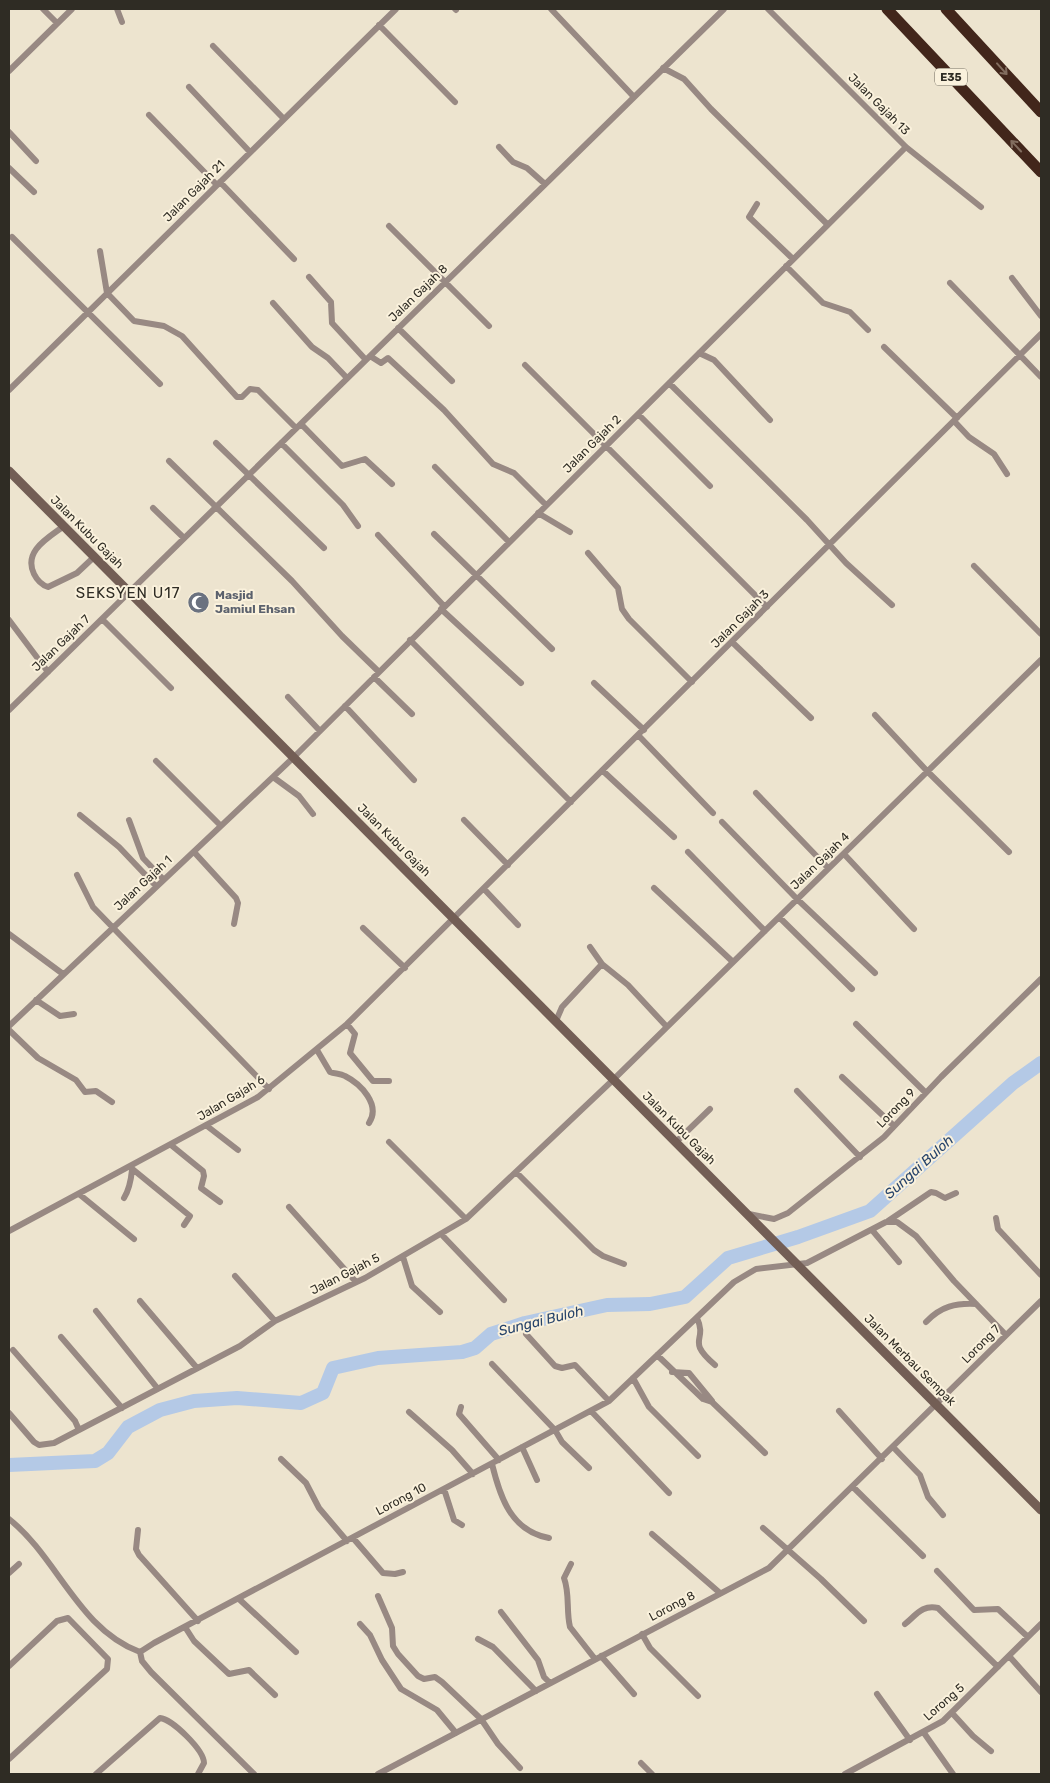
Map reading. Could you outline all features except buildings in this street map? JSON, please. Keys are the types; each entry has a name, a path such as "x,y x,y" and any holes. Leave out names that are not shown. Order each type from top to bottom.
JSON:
{"highway":[{"name":"E35","path":"887,9 1041,172"},
{"path":"946,9 1041,112"}],"street":[{"path":"43,9 57,24"},
{"path":"9,71 72,9"},
{"path":"118,9 122,22"},
{"name":"Jalan Gajah 21","path":"9,388 396,9"},
{"path":"551,9 634,97"},
{"name":"Jalan Gajah 8","path":"129,592 724,9"},
{"name":"Jalan Gajah 13","path":"768,9 906,147 981,207"},
{"path":"379,26 455,102"},
{"path":"214,46 284,119"},
{"path":"663,68 684,79 711,109 828,225"},
{"path":"189,87 250,152"},
{"path":"149,115 294,259"},
{"path":"9,132 36,161"},
{"path":"498,147 513,162 527,168 545,184"},
{"name":"Jalan Gajah 2","path":"294,756 906,147"},
{"path":"9,168 34,192"},
{"path":"757,204 749,215 750,219 794,259"},
{"path":"389,226 488,326"},
{"path":"12,237 160,384"},
{"path":"100,251 107,293 134,321 142,324 164,326 173,330 182,336 237,397 242,397 250,389 258,390 342,466 365,459 392,484"},
{"path":"786,266 823,303 850,312 868,330"},
{"path":"309,277 331,302 332,323 368,358 381,363 388,358"},
{"path":"1012,278 1041,316"},
{"path":"950,283 1041,378"},
{"path":"273,303 312,347 328,358 347,378"},
{"path":"398,328 452,381"},
{"name":"Jalan Gajah 3","path":"454,919 1041,334"},
{"path":"884,347 956,420 969,437 994,454 1008,474"},
{"path":"378,348 450,416 492,464 514,472 546,505"},
{"path":"699,353 714,360 770,420"},
{"path":"525,365 768,607"},
{"path":"669,383 892,605"},
{"path":"638,414 710,486"},
{"path":"216,443 324,548"},
{"path":"281,443 343,505 358,526"},
{"path":"169,461 292,581 412,714"},
{"path":"435,467 509,542"},
{"name":"Jalan Kubu Gajah","path":"9,470 761,1228"},
{"path":"153,508 184,538"},
{"path":"538,513 570,532"},
{"path":"64,526 37,547 31,556 31,567 43,585 48,586 77,572 94,557"},
{"path":"434,534 552,648"},
{"path":"378,535 443,608 521,683"},
{"path":"588,553 618,588 622,609 629,620 692,682"},
{"path":"974,566 1041,634"},
{"name":"Jalan Gajah 7","path":"9,710 129,592"},
{"path":"102,619 172,688"},
{"path":"9,620 48,672"},
{"path":"410,640 571,802"},
{"path":"732,642 810,718"},
{"name":"Jalan Gajah 4","path":"614,1079 1041,660"},
{"path":"594,683 713,813"},
{"path":"288,697 320,731"},
{"path":"345,706 414,780"},
{"path":"875,716 927,772 1009,852"},
{"name":"Jalan Gajah 1","path":"9,1028 63,974 294,756"},
{"path":"156,761 221,826"},
{"path":"603,771 674,837"},
{"path":"273,777 299,796 313,814"},
{"path":"756,793 828,868"},
{"path":"80,814 119,847 156,886"},
{"path":"129,820 143,858 163,880"},
{"path":"464,820 508,865"},
{"path":"722,822 797,899 875,973"},
{"path":"194,852 236,898 238,903 234,924"},
{"path":"688,852 764,931"},
{"path":"844,854 914,929"},
{"path":"77,875 89,902 269,1089"},
{"path":"654,888 733,962"},
{"path":"484,889 518,925"},
{"path":"779,917 852,989"},
{"name":"Jalan Gajah 6","path":"9,1231 78,1194 131,1169 269,1089 347,1024 454,919"},
{"path":"363,928 405,968"},
{"path":"9,934 63,974"},
{"path":"590,947 602,964 628,985 667,1027"},
{"path":"556,1021 562,1007 602,964"},
{"name":"Lorong 9","path":"747,1214 766,1218 780,1217 860,1157 894,1126 1041,979"},
{"path":"36,1000 60,1016 74,1014"},
{"path":"347,1024 355,1034 350,1053 357,1064 373,1081 389,1081"},
{"path":"856,1024 926,1093"},
{"path":"9,1028 38,1058 76,1080 85,1092 96,1091 112,1102"},
{"path":"317,1050 330,1072 346,1076 373,1102 374,1112 370,1123"},
{"path":"842,1077 894,1126"},
{"name":"Jalan Gajah 5","path":"9,1413 34,1442 54,1444 240,1346 275,1321 403,1257 466,1220 614,1079"},
{"path":"797,1091 860,1157"},
{"path":"676,1142 710,1109"},
{"path":"207,1126 238,1150"},
{"path":"389,1142 466,1220"},
{"path":"171,1145 203,1170 204,1176 201,1188 220,1202"},
{"path":"124,1198 129,1190 128,1181 131,1169 190,1216 184,1225"},
{"path":"517,1173 594,1250 603,1256 624,1264"},
{"name":"Lorong 10","path":"140,1652 609,1401 743,1274 766,1266 794,1261 807,1263 886,1222 931,1192 945,1198 956,1193"},
{"path":"78,1194 134,1239"},
{"path":"290,1207 356,1282"},
{"path":"996,1218 998,1229 1041,1275"},
{"path":"886,1222 897,1222 916,1236 1006,1335"},
{"name":"Jalan Merbau Sempak","path":"761,1228 1041,1510"},
{"path":"872,1230 899,1262"},
{"path":"442,1235 504,1300"},
{"path":"403,1257 412,1286 440,1312"},
{"path":"235,1276 275,1321"},
{"name":"Lorong 7","path":"936,1404 1041,1300"},
{"path":"140,1301 197,1368"},
{"path":"926,1322 934,1314 956,1303 976,1304"},
{"path":"96,1311 158,1389"},
{"path":"697,1318 701,1327 698,1348 715,1365"},
{"path":"526,1334 556,1366 562,1368 575,1365 609,1401"},
{"path":"61,1338 122,1408"},
{"path":"13,1350 75,1421 79,1430"},
{"path":"657,1355 672,1372 703,1399 712,1402"},
{"path":"492,1364 554,1430 562,1442 589,1468"},
{"path":"672,1372 689,1373 712,1402 765,1453"},
{"path":"632,1378 649,1407 698,1456"},
{"name":"Lorong 8","path":"378,1774 769,1568 936,1404"},
{"path":"461,1407 459,1414 499,1460"},
{"path":"591,1410 669,1493"},
{"path":"839,1411 882,1459"},
{"path":"409,1412 452,1450 473,1474"},
{"path":"893,1447 920,1476 928,1497 943,1515"},
{"path":"522,1448 536,1480"},
{"path":"281,1459 306,1483 319,1508 383,1573 394,1574 403,1572"},
{"path":"492,1464 505,1507 524,1529 537,1536 549,1538"},
{"path":"853,1487 923,1556"},
{"path":"444,1489 454,1520 462,1525"},
{"path":"9,1519 49,1563 75,1600 106,1633 128,1648 140,1652 142,1661 151,1672 254,1774"},
{"path":"763,1528 864,1621"},
{"path":"138,1530 136,1550 139,1556 198,1621"},
{"path":"652,1534 720,1593"},
{"path":"9,1573 18,1564"},
{"path":"571,1564 564,1578 567,1586 570,1627 634,1694"},
{"path":"937,1571 974,1610 998,1609 1028,1637"},
{"path":"378,1596 392,1628 393,1646 398,1654 418,1676 424,1679 435,1677 442,1682 480,1719 498,1744 520,1768"},
{"path":"239,1599 296,1652"},
{"path":"905,1624 926,1606 938,1608 998,1667"},
{"path":"501,1612 538,1660 544,1677 550,1683"},
{"path":"9,1666 63,1618 72,1620 107,1655 108,1664 107,1669 9,1759"},
{"path":"360,1624 370,1635 382,1660 401,1689 437,1710 456,1733"},
{"name":"Lorong 5","path":"845,1774 854,1772 935,1727 952,1713 1041,1624"},
{"path":"185,1627 194,1640 229,1674 249,1670 275,1695"},
{"path":"642,1634 650,1648 698,1696"},
{"path":"478,1639 492,1647 536,1690"},
{"path":"1009,1656 1041,1692"},
{"path":"877,1694 910,1740"},
{"path":"952,1713 973,1736 991,1751"},
{"path":"96,1774 160,1718 171,1722 201,1753 204,1763 198,1774"},
{"path":"924,1733 953,1774"},
{"path":"641,1762 652,1774"}],"waterway":[{"name":"Sungai Buloh","path":"9,1465 95,1461 108,1453 128,1427 160,1410 194,1401 237,1398 301,1403 323,1393 333,1368 378,1358 462,1352 475,1348 491,1334 525,1323 607,1305 650,1304 685,1297 728,1258 798,1237 870,1211 1013,1083 1041,1063"}],"place":[{"name":"Masjid Jamiul Ehsan","path":"199,602"}],"district":[{"name":"SEKSYEN U17","path":"128,593"}]}
